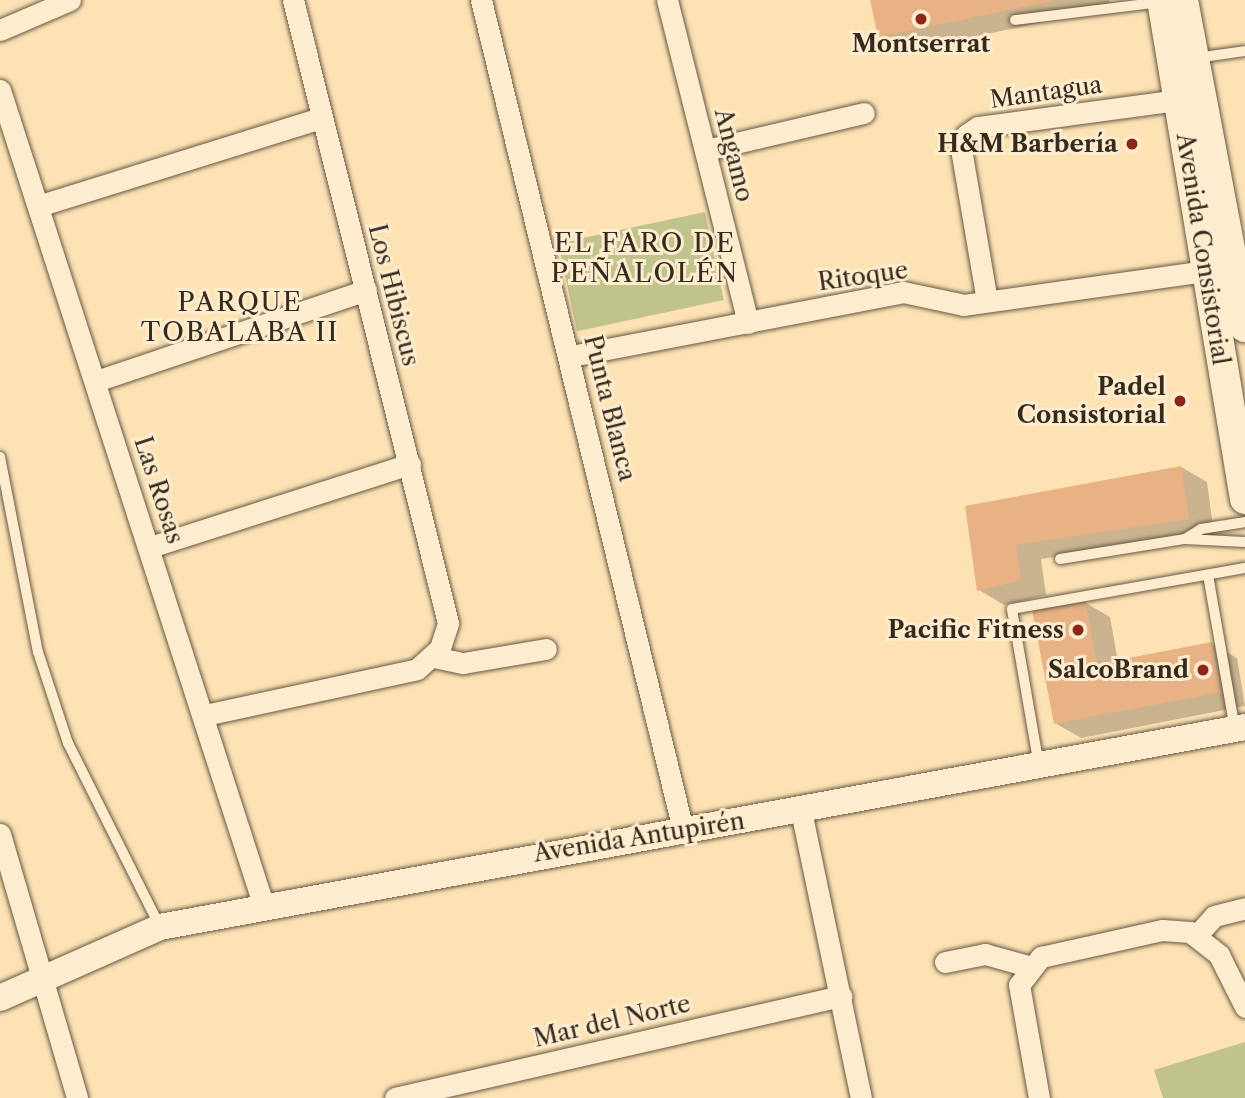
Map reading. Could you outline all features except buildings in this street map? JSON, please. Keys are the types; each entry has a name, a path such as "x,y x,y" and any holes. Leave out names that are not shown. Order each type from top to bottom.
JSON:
{"main road":[{"name":"Avenida Consistorial","path":"1169,1 1184,60 1221,254 1244,488"},
{"name":"Avenida Consistorial","path":"1184,60 1179,100 1221,254 1245,327"}],"street":[{"path":"0,30 70,0"},
{"name":"Los Hibiscus","path":"293,0 446,603 446,632 434,657"},
{"name":"Punta Blanca","path":"481,0 571,356 683,830"},
{"name":"Angamo","path":"667,0 748,323"},
{"name":"Las Rosas","path":"0,90 205,715 264,907"},
{"name":"Mantagua","path":"987,302 961,149 966,135 978,127 1179,100"},
{"path":"706,150 864,113"},
{"path":"38,206 321,118"},
{"name":"Ritoque","path":"571,356 903,292 957,305 987,302 1221,254"},
{"path":"96,380 366,290"},
{"path":"150,547 410,464"},
{"path":"205,715 406,673 434,657 463,663 546,649"},
{"name":"Avenida Antupirén","path":"0,998 160,927 1240,728"},
{"path":"801,811 861,1098"},
{"path":"0,834 77,1098"},
{"path":"1197,934 1214,916 1245,908"},
{"path":"945,962 985,954 1028,966 1070,948 1162,930 1197,934 1219,955 1245,1007"},
{"path":"1028,966 1019,992 1039,1098"},
{"name":"Mar del Norte","path":"395,1098 841,996"}],"lane":[{"path":"1015,20 1169,1"},
{"path":"1184,60 1245,51"},
{"path":"0,457 38,652 68,743 160,927"},
{"path":"1185,539 1201,529 1245,522"},
{"path":"1060,559 1185,539 1245,542"},
{"path":"1039,767 1012,609 1245,568"},
{"path":"1208,575 1240,728"}],"green space":[{"path":"705,212 724,300 577,331 558,243"},
{"path":"1245,1042 1245,1098 1163,1098 1154,1070"}],"place":[{"name":"Montserrat","path":"921,19"},
{"name":"H&M Barbería","path":"1132,144"},
{"name":"Padel Consistorial","path":"1180,401"},
{"name":"Pacific Fitness","path":"1078,630"},
{"name":"SalcoBrand","path":"1203,670"}],"district":[{"name":"EL FARO DE PEÑALOLÉN","path":"645,259"},
{"name":"PARQUE TOBALABA II","path":"240,318"}]}
